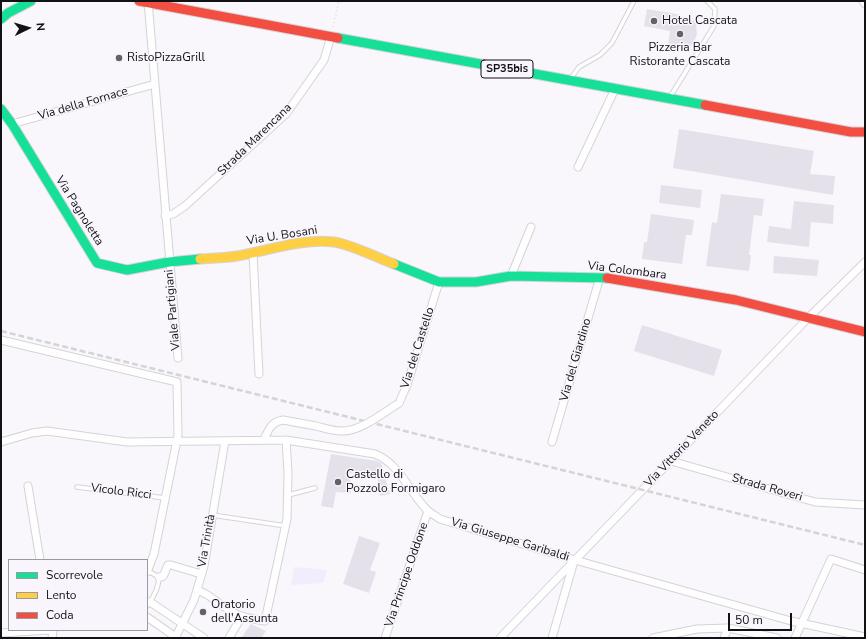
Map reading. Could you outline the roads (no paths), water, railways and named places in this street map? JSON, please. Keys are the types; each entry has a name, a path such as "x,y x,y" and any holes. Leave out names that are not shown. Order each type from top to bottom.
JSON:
{"street":[{"path":"1,19 8,13 32,1"},
{"name":"SP35bis","path":"139,1 851,132 865,132"},
{"name":"Viale Partigiani","path":"148,2 178,358"},
{"name":"Strada Marencana","path":"165,216 173,214 185,206 286,114 324,60 331,36"},
{"name":"Via della Fornace","path":"12,124 155,84"},
{"path":"578,167 614,89"},
{"name":"Via Pagnoletta","path":"1,109 12,124 97,263 127,270 169,262"},
{"path":"511,276 531,226"},
{"name":"Via U. Bosani","path":"169,262 236,256 303,243 326,241 336,242 439,282"},
{"path":"253,252 259,374"},
{"name":"Via Vittorio Veneto","path":"500,638 808,318 865,262"},
{"name":"Via Colombara","path":"439,282 476,282 511,276 600,278 736,300 865,332"},
{"name":"Via del Giardino","path":"552,442 600,278"},
{"name":"Via del Castello","path":"264,440 272,424 278,420 316,426 340,432 349,431 358,428 399,403 407,385 439,282"},
{"path":"1,340 177,382 178,435 175,442 154,554 148,569"},
{"name":"Via Giuseppe Garibaldi","path":"1,442 32,433 47,431 127,442 286,440 375,454 385,458 393,465 428,511 440,519 575,560 802,624 865,637"},
{"path":"197,590 207,594 234,613 265,621 287,518 288,473 286,440"},
{"name":"Via Trinità","path":"176,638 194,600 201,574 225,441"},
{"name":"Strada Roveri","path":"671,461 815,502 865,505"},
{"path":"28,486 40,559"},
{"name":"Via Principe Oddone","path":"385,638 428,511"},
{"path":"795,638 831,559 865,570"},
{"path":"552,638 575,560"},
{"path":"159,577 165,575 168,565 201,574"},
{"path":"148,604 182,623 204,638"},
{"path":"229,638 242,616"},
{"path":"148,618 176,638"},
{"path":"653,638 697,629 728,628 777,638"},
{"path":"724,638 728,628"},
{"path":"1,633 34,631"}],"lane":[{"path":"569,80 579,67 600,55 612,43 634,1"},
{"path":"669,99 714,26 715,9 706,1"},
{"name":"Vicolo Ricci","path":"77,487 165,498"},
{"path":"288,495 315,488"},
{"path":"212,515 286,526"},
{"path":"148,572 159,577 155,593 148,604"}],"railway":[{"path":"1,331 865,545"}],"place":[{"name":"Hotel Cascata","path":"654,21"},
{"name":"Pizzeria Bar Ristorante Cascata","path":"680,34"},
{"name":"RistoPizzaGrill","path":"119,58"},
{"name":"Castello di Pozzolo Formigaro","path":"338,482"},
{"name":"Oratorio dell'Assunta","path":"203,612"}]}
